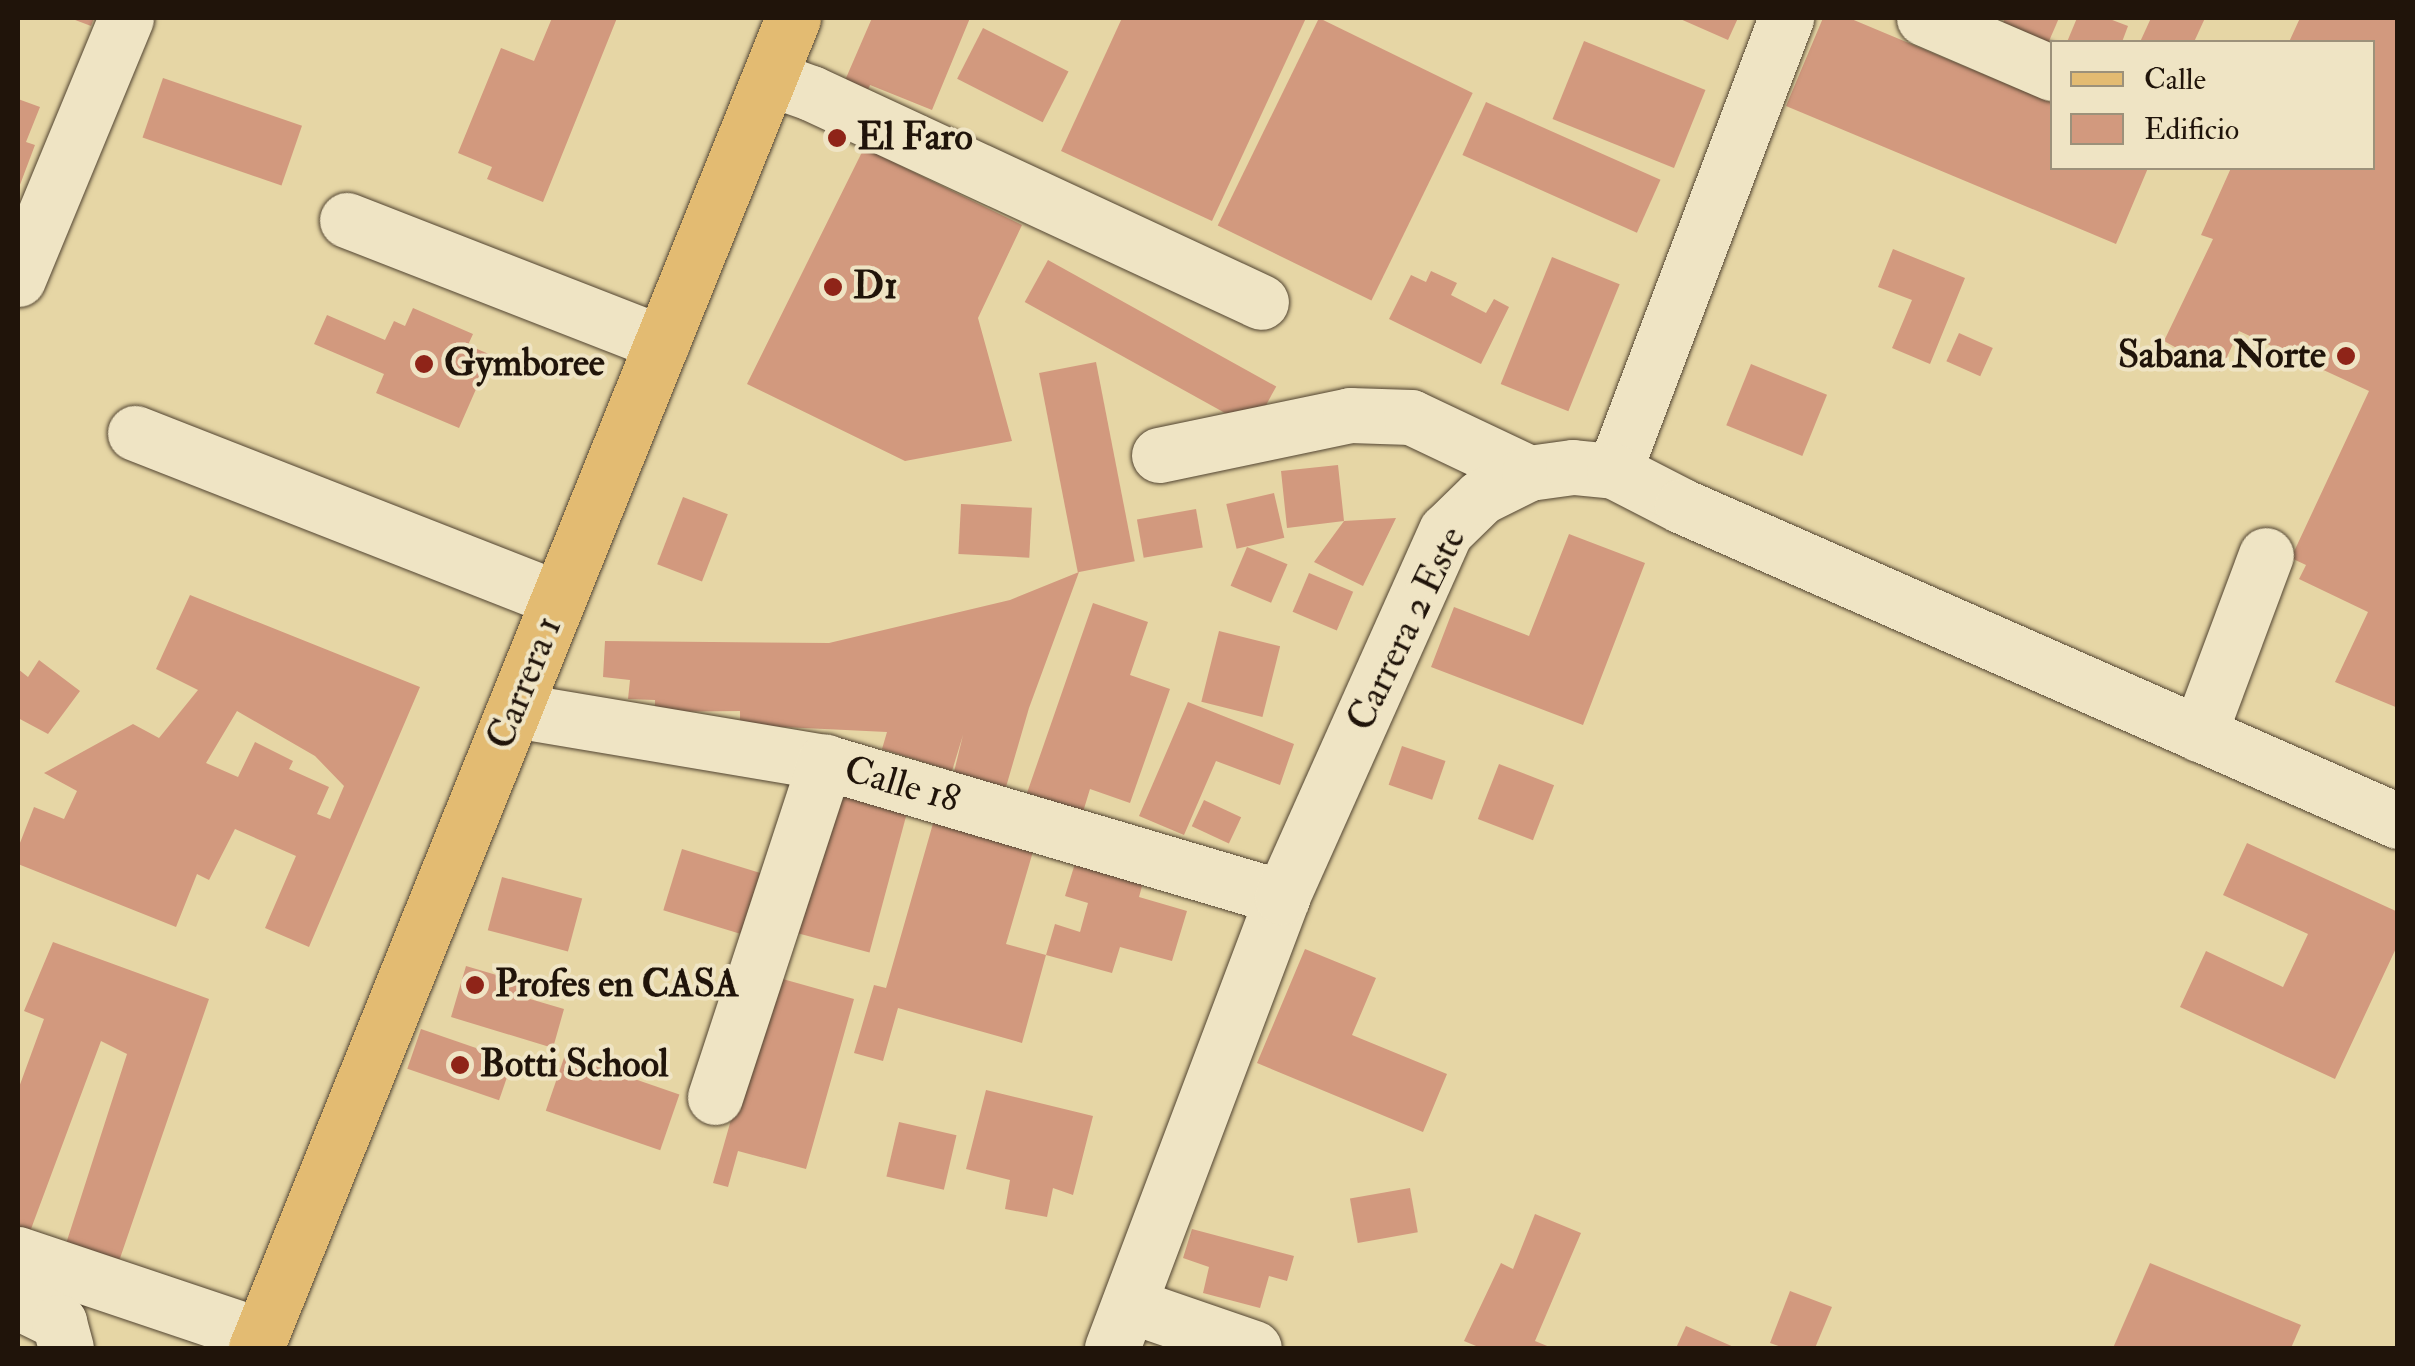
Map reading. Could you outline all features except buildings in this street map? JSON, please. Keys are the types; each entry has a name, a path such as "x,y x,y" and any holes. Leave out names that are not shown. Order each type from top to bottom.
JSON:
{"main road":[{"name":"Carrera 1","path":"259,1342 793,18"}],"street":[{"path":"18,280 126,18"},
{"path":"1786,18 1614,471 1682,506 2398,821"},
{"path":"1924,18 2050,73"},
{"path":"769,78 811,92 1261,302"},
{"path":"347,220 662,343"},
{"path":"1159,455 1350,415 1411,417 1529,473"},
{"path":"135,433 558,599"},
{"name":"Carrera 2 Este","path":"1120,1327 1282,897 1446,531 1481,496 1529,473 1573,467 1614,471"},
{"path":"2199,734 2266,555"},
{"name":"Calle 18","path":"514,710 825,762 1282,897"},
{"path":"715,1097 825,762"},
{"path":"18,1254 259,1342"},
{"path":"18,1302 59,1322 66,1348"},
{"path":"1120,1327 1254,1348"}],"place":[{"name":"El Faro","path":"837,138"},
{"name":"D1","path":"833,287"},
{"name":"Sabana Norte","path":"2346,356"},
{"name":"Gymboree","path":"424,364"},
{"name":"Profes en CASA","path":"475,985"},
{"name":"Botti School","path":"460,1065"}]}
